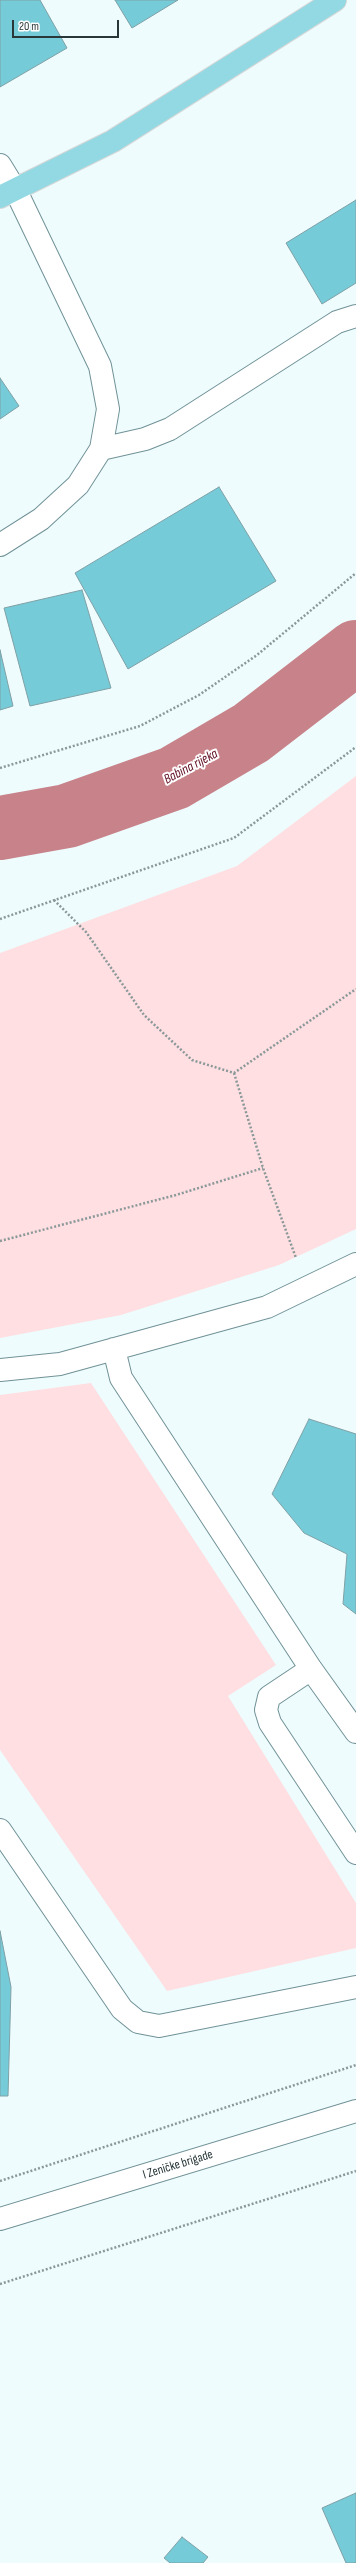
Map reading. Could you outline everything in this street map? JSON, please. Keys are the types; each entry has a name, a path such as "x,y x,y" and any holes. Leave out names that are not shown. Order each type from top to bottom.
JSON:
{"main road":[{"path":"8,194 113,141 334,0"}],"street":[{"path":"0,164 8,194 100,366 108,409 101,449 78,485 41,519 0,545"},
{"path":"101,449 145,438 170,429 337,322 356,316"},
{"path":"0,1370 60,1364 267,1307 356,1264"},
{"path":"114,1349 121,1378 311,1669 356,1732"},
{"path":"311,1669 269,1697 266,1710 270,1723 356,1853"},
{"path":"0,1830 122,2009 138,2022 159,2026 356,1987"},
{"name":"I Zeničke brigade","path":"0,2219 356,2111"}],"path":[{"path":"0,768 140,726 199,695 257,655 356,573"},
{"path":"0,919 234,838 356,747"},
{"path":"54,900 86,932 144,1015 192,1060 234,1073"},
{"path":"234,1073 356,989"},
{"path":"234,1073 263,1168 296,1258"},
{"path":"0,1241 176,1195 263,1168"},
{"path":"0,2180 356,2065"},
{"path":"0,2284 356,2171"}],"shaded area":[{"path":"356,776 356,1229 279,1265 121,1315 0,1338 0,953 237,866"},
{"path":"91,1383 276,1665 228,1696 356,1903 356,1948 167,1991 0,1750 0,1395"}],"building":[{"path":"0,0 40,0 67,48 0,87"},
{"path":"115,0 178,0 132,28"},
{"path":"356,200 356,283 322,304 286,243"},
{"path":"0,378 19,406 0,419"},
{"path":"219,487 276,581 128,669 75,573"},
{"path":"82,590 111,688 30,706 4,608"},
{"path":"0,650 13,706 0,710"},
{"path":"309,1419 356,1434 356,1614 343,1604 347,1554 304,1533 272,1494"},
{"path":"0,1931 11,1987 8,2096 0,2096"},
{"path":"356,2493 356,2563 346,2563 322,2508"},
{"path":"182,2537 208,2557 203,2563 170,2563 164,2558"}],"waterway":[{"name":"Babina rijeka","path":"0,828 67,816 174,778 251,733 356,652"}]}
